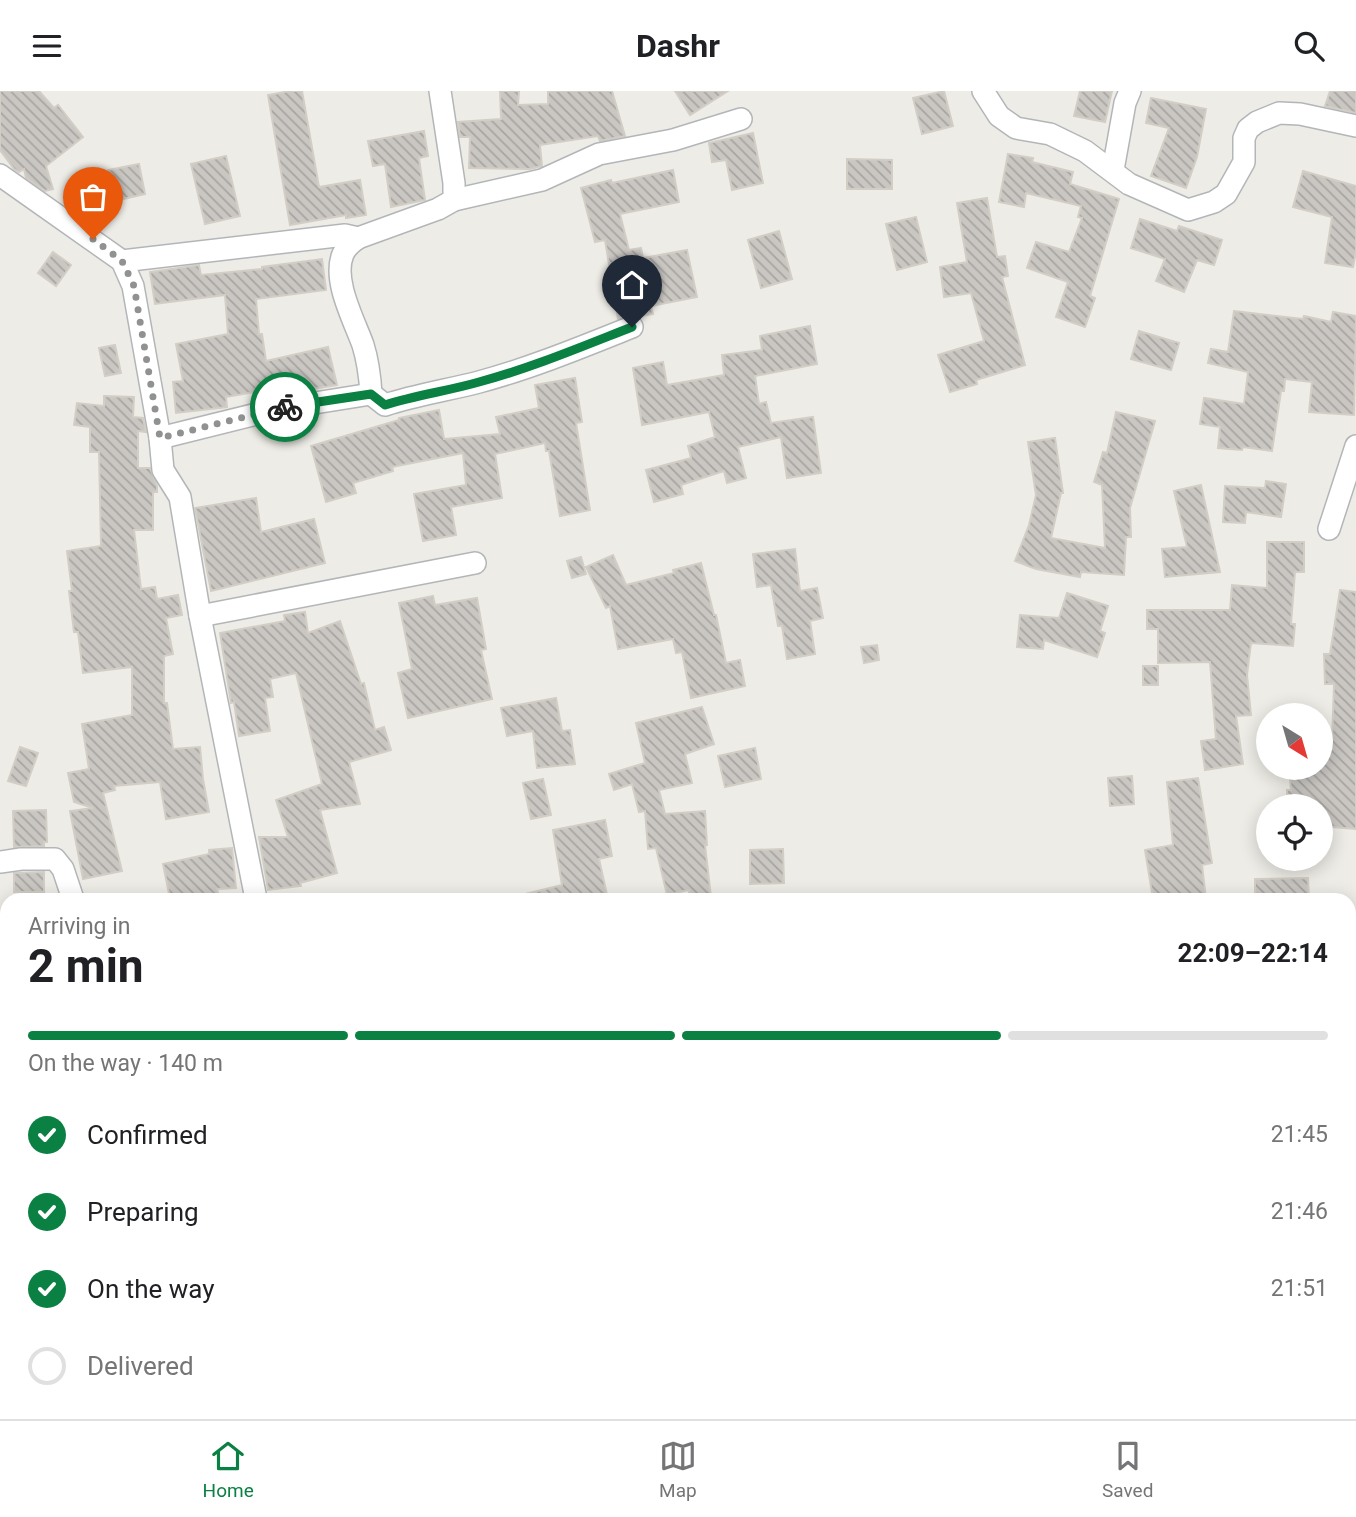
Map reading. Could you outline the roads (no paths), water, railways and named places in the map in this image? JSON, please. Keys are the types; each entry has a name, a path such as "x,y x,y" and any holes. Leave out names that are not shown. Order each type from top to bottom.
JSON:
{"street":[{"path":"440,91 454,200"},
{"path":"983,91 999,116 1016,128 1050,134 1085,151 1129,184 1188,210 1214,202 1226,194 1244,162 1244,138 1248,129 1257,122 1279,113 1289,113 1356,126"},
{"path":"1113,170 1125,103 1130,91"},
{"path":"632,327 545,361 478,382 385,405 371,394 363,346 345,301 340,267 342,255 358,238 438,209 454,200 542,180 599,154 673,140 741,119"},
{"path":"0,175 122,261 134,286 163,470 180,497 200,616 255,893"},
{"path":"122,261 345,235 358,238"},
{"path":"160,438 277,409 371,394"},
{"path":"1329,529 1356,446"},
{"path":"200,616 475,563"},
{"path":"0,862 55,859 63,869 71,893"}]}
